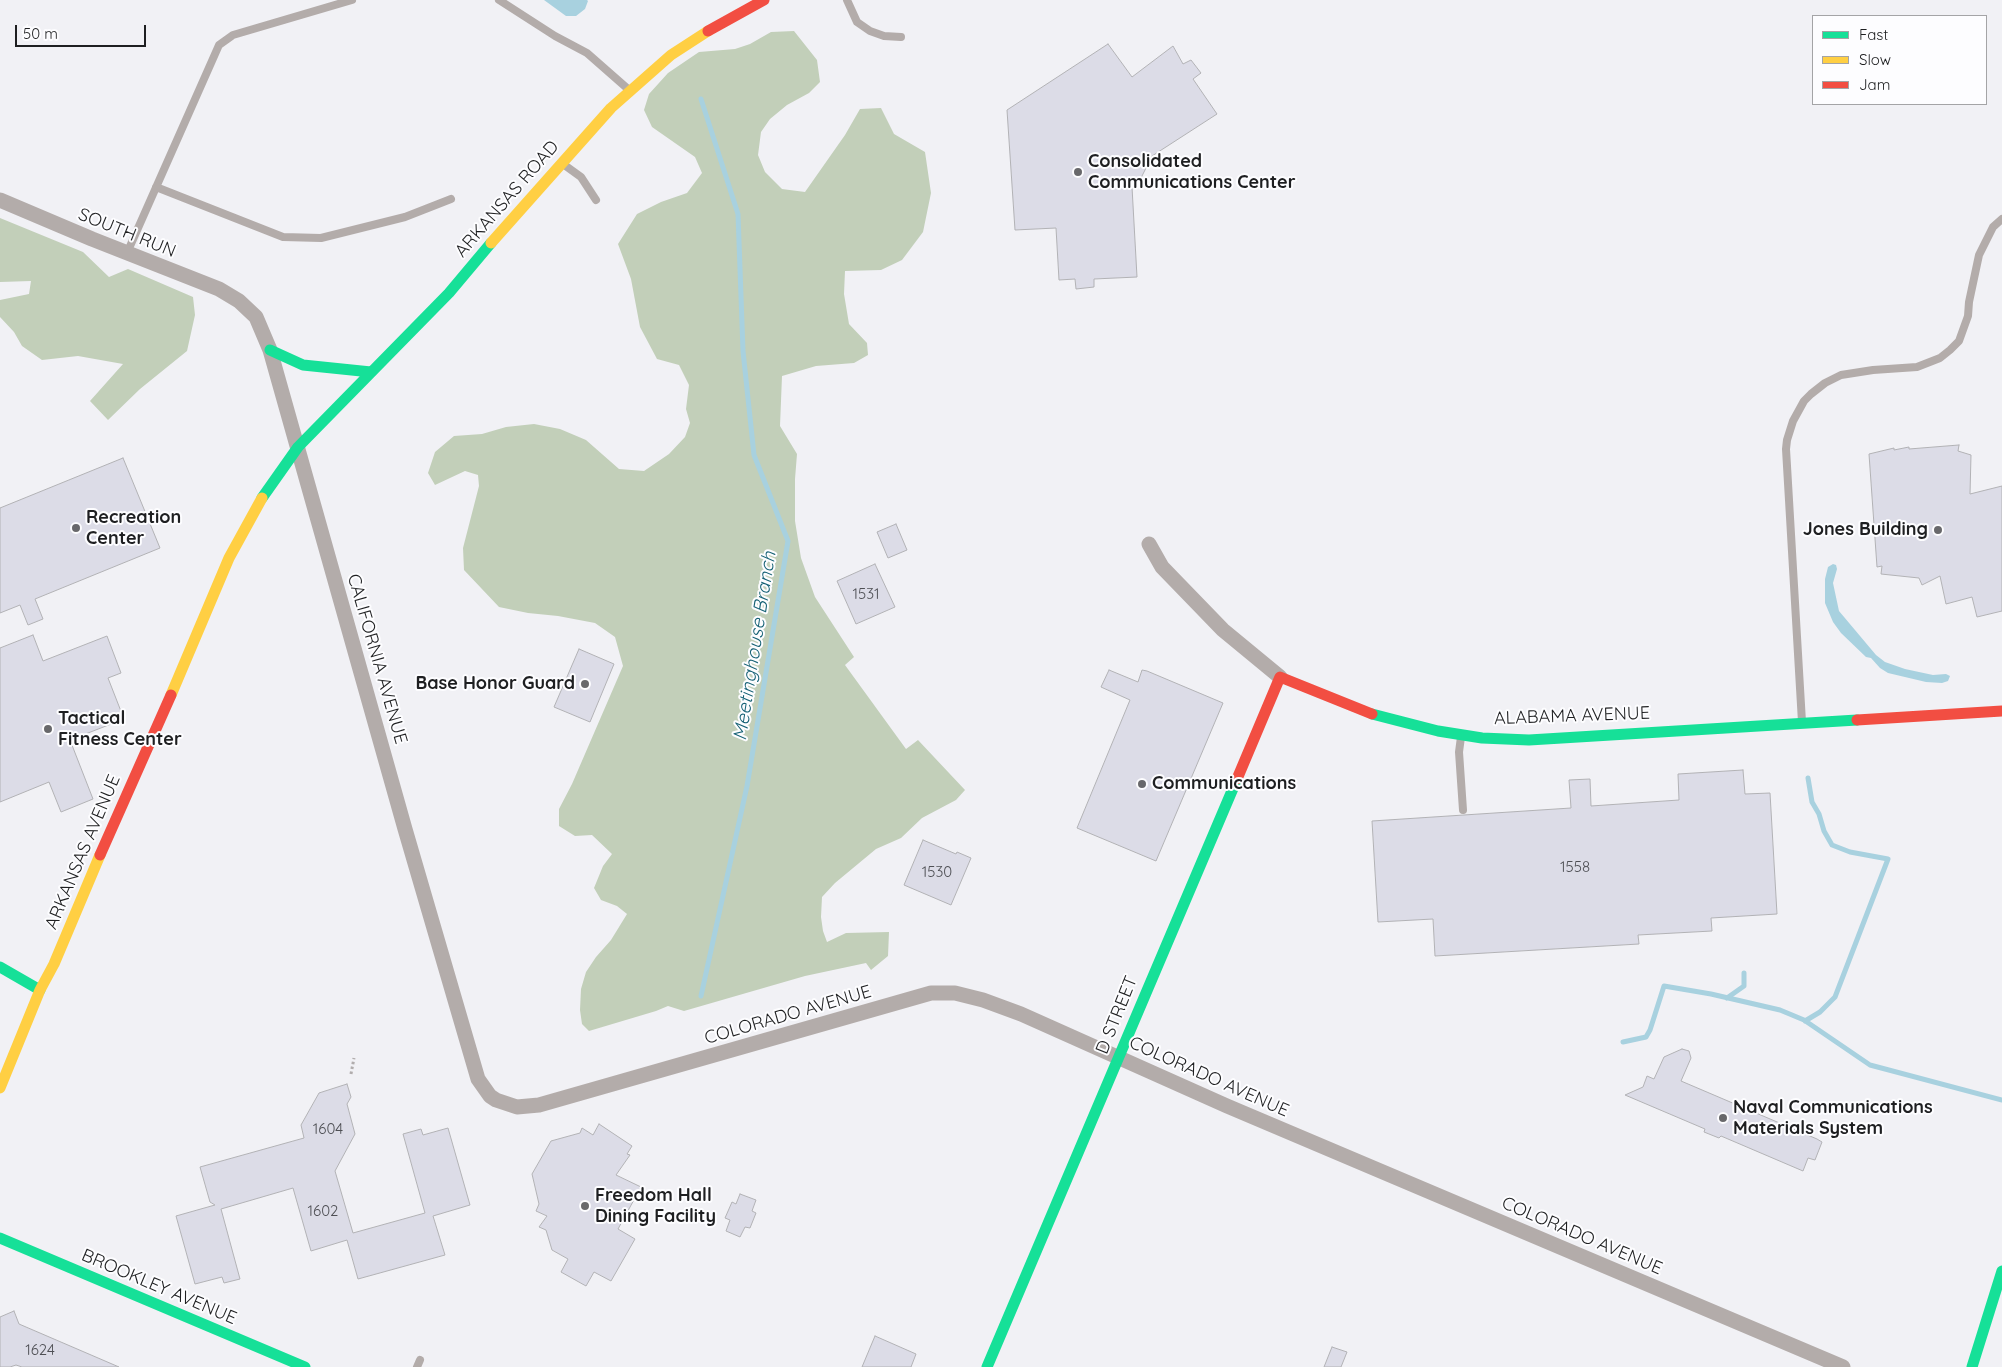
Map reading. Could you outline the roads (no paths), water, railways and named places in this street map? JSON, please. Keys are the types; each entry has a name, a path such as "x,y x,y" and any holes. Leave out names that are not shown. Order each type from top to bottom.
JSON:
{"street":[{"name":"ARKANSAS ROAD","path":"298,447 449,293 611,108 684,46 764,0"},
{"name":"SOUTH RUN","path":"0,200 218,289 240,301"},
{"name":"CALIFORNIA AVENUE","path":"240,301 256,317 270,350 466,1036"},
{"path":"270,350 303,365 371,372"},
{"name":"ARKANSAS AVENUE","path":"0,1088 40,990 54,964 229,558 256,507 298,447"},
{"name":"ALABAMA AVENUE","path":"1149,544 1162,567 1223,630 1280,677 1340,702 1394,720 1461,735 1529,740 2002,711"},
{"name":"D STREET","path":"987,1367 1280,677"},
{"path":"0,967 40,990"},
{"name":"COLORADO AVENUE","path":"466,1036 478,1080 482,1086 496,1100 517,1107 539,1105 918,997 943,992 983,1000 1013,1011 1227,1106 1843,1367"},
{"name":"BROOKLEY AVENUE","path":"0,1238 305,1367"},
{"path":"1972,1367 2002,1272"}],"lane":[{"path":"127,253 219,45 233,34 352,0"},
{"path":"499,0 587,53 630,90"},
{"path":"847,0 857,22 870,32 884,36 901,37"},
{"path":"562,163 581,177 596,200"},
{"path":"156,187 283,237 321,238 405,218 451,198"},
{"path":"1802,724 1786,449 1793,421 1804,401 1811,394 1841,375 1873,370 1917,367 1940,358 1950,350 1959,341 1968,316 1969,302 1979,255 1994,227 2002,219"},
{"path":"1461,735 1459,752 1463,810"}],"water":[{"path":"544,0 588,1 585,9 576,16 566,16"},
{"path":"1833,564 1836,565 1837,569 1833,583 1839,611 1876,655 1885,662 1905,669 1933,675 1946,674 1950,676 1948,681 1942,683 1926,682 1888,673 1880,668 1871,658 1866,657 1841,633 1833,622 1825,603 1825,579 1828,567"}],"waterway":[{"name":"Meetinghouse Branch","path":"701,99 738,214 743,351 754,455 788,541 747,786 701,996"},
{"path":"1805,1021 1820,1012 1835,997 1888,859 1850,852 1832,845 1812,802 1808,778"},
{"path":"1727,998 1744,986 1744,973"},
{"path":"1623,1042 1646,1037 1664,986 1711,994 1780,1010 1804,1020 1870,1065 2002,1100"}],"place":[{"name":"Consolidated Communications Center","path":"1078,172"},
{"name":"Recreation Center","path":"76,528"},
{"name":"Jones Building","path":"1938,530"},
{"name":"Base Honor Guard","path":"585,684"},
{"name":"Tactical Fitness Center","path":"48,729"},
{"name":"Communications","path":"1142,784"},
{"name":"Naval Communications Materials System","path":"1723,1118"},
{"name":"Freedom Hall Dining Facility","path":"585,1206"}]}
